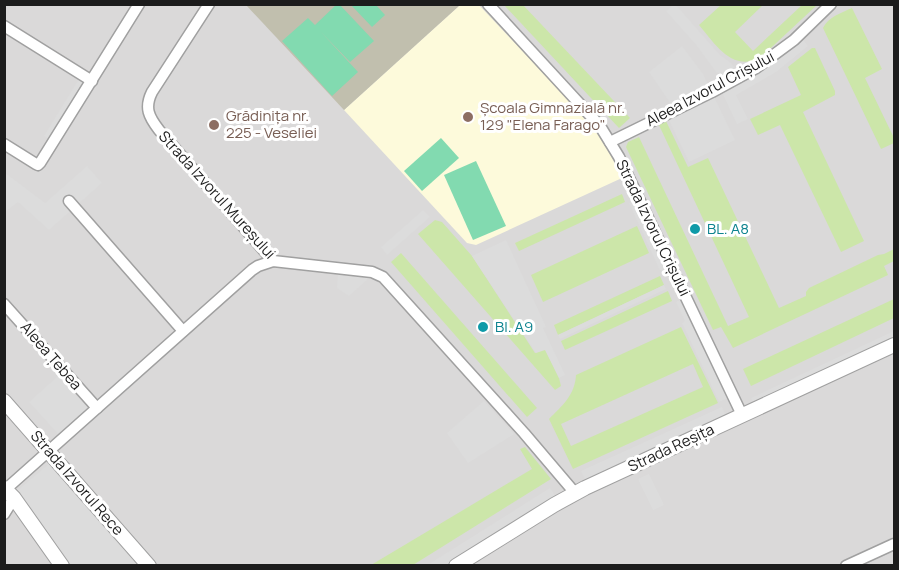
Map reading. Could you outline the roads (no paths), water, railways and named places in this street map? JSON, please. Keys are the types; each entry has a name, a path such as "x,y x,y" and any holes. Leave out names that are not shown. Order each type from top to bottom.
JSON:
{"street":[{"path":"4,144 38,165 139,4"},
{"name":"Strada Izvorul Mureșului","path":"209,4 152,92 147,108 153,123 273,261 372,272 383,277 524,433 574,493"},
{"name":"Strada Izvorul Crișului","path":"488,4 600,126 610,142 742,415"},
{"name":"Aleea Izvorul Crișului","path":"610,142 756,68 794,40 831,4"},
{"path":"4,26 92,81"},
{"path":"69,201 183,331"},
{"path":"4,514 8,492 48,451 252,270 273,261"},
{"name":"Aleea Țebea","path":"4,304 97,408"},
{"name":"Strada Reșița","path":"456,566 574,493 894,345"},
{"name":"Strada Izvorul Rece","path":"4,401 149,566"},
{"path":"8,492 62,566"},
{"path":"846,566 894,544"}],"place":[{"name":"Școala Gimnazială nr. 129 \"Elena Farago\"","path":"468,117"},
{"name":"Grădinița nr. 225 - Veseliei","path":"214,125"},
{"name":"BL. A8","path":"695,229"},
{"name":"Bl. A9","path":"483,327"}]}
